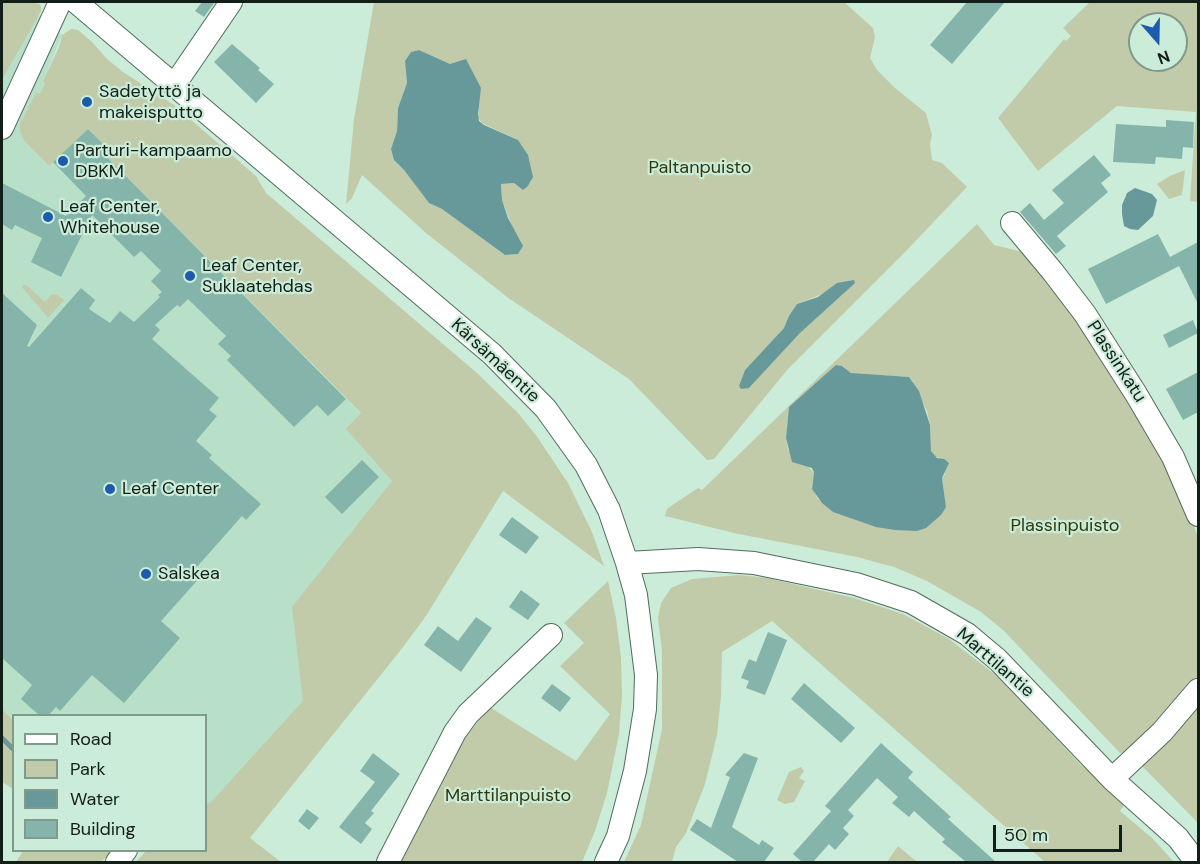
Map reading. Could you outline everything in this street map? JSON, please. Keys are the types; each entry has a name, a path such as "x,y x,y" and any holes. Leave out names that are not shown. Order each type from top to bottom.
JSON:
{"street":[{"path":"2,128 60,2"},
{"name":"Kärsämäentie","path":"76,2 492,354 546,409 592,475 609,510 627,563 636,595 644,651 645,709 629,800 618,836 606,862"},
{"path":"175,84 231,2"},
{"name":"Plassinkatu","path":"1012,223 1074,300 1136,394 1173,457 1198,515"},
{"name":"Marttilantie","path":"627,563 698,559 754,563 856,584 911,602 967,634 998,660 1112,779 1178,838 1196,862"},
{"path":"388,862 455,732 468,714 551,635"},
{"path":"1112,779 1162,732 1198,690"}],"shaded area":[{"name":"Leaf Center","path":"38,15 62,35 43,81 45,82 40,95 36,92 20,132 24,141 49,166 88,129 111,152 106,157 418,471 319,704 207,820 207,714 12,714 12,719 2,709 2,80"}],"green space":[{"path":"2,2 36,2 40,4 41,11 2,80"},
{"name":"Paltanpuisto","path":"374,2 844,2 873,28 875,37 870,58 877,70 926,113 932,135 930,144 932,160 942,163 967,187 788,369 714,459 707,460 629,379 507,297 426,233 362,175 352,198 346,204 354,119","holes":["419,50 450,64 479,110 478,117 482,123 518,140 531,182 523,190 514,183 501,184 502,200 512,226 518,254 505,255 442,209 429,203 394,160 391,149 397,131 398,108 407,83 405,61 411,52","855,281 800,333 749,388 739,387 745,370 784,328 797,304"]},
{"path":"1090,2 1198,2 1198,202 1190,201 1196,112 1117,106 1038,171 998,118 1064,39 1066,41 1071,36 1063,28"},
{"path":"71,29 78,30 123,72 174,105 256,176 266,193 477,373 518,413 568,483 592,532 604,566 503,491 426,616 250,838 281,862 136,862 145,852 207,852 207,804 211,802 303,701 292,607 392,481 346,429 361,413 106,156 110,152 88,129 49,166 24,141 20,132 20,124 36,92 40,94 62,35"},
{"path":"1185,170 1182,195 1169,199 1157,184"},
{"name":"Plassinpuisto","path":"977,224 994,245 1023,252 1094,341 1182,495 1198,537 1198,681 1190,693 1124,752 1120,753 1003,630 981,612 927,581 894,567 665,516 667,509 671,506 698,488 702,490","holes":["843,366 849,372 909,377 927,411 931,451 934,456 940,458 945,474 942,478 946,507 833,512 817,498 812,486 814,472 788,450 787,423 831,370"]},
{"path":"26,285 45,302 52,294 64,300 48,318 22,287"},
{"path":"739,575 767,578 854,598 903,614 949,639 997,676 1080,764 1125,804 1120,811 1152,838 1174,862 1045,862 772,621 722,652 717,735 705,784 686,833 676,847 672,862 624,862 641,825 662,729 662,651 658,618 661,603 671,588 692,579"},
{"name":"Marttilanpuisto","path":"608,581 621,657 622,696 619,734 607,793 582,862 401,862 463,741 491,708 576,761 610,714 560,666 584,643 564,623"},
{"path":"1198,706 1198,823 1142,766"},
{"path":"2,709 12,719 12,788 2,782"},
{"path":"801,767 804,771 799,778 805,781 794,802 785,804 777,800 789,772"},
{"path":"898,846 917,862 887,862"},
{"path":"22,852 111,852 101,862 16,862"}],"water":[{"path":"419,50 450,64 466,59 481,88 479,121 518,140 528,155 533,177 528,186 523,190 514,183 501,184 502,200 508,218 523,246 518,254 505,255 442,209 429,203 394,160 391,149 397,131 398,108 407,83 405,61 411,52"},
{"path":"1135,188 1152,194 1157,200 1153,216 1138,230 1124,226 1122,214 1122,205 1127,193"},
{"path":"854,280 855,283 800,333 749,388 741,389 739,386 745,370 784,328 797,304 818,297 837,283"},
{"path":"836,365 842,366 851,373 909,377 919,391 930,425 931,451 937,458 949,463 942,478 946,507 941,515 926,528 917,531 876,527 833,512 822,503 812,489 814,472 812,468 792,462 786,438 789,407"}],"building":[{"path":"202,2 215,2 204,17 195,11"},
{"path":"967,2 1005,2 952,64 930,45"},
{"path":"232,44 260,68 258,70 274,84 256,103 214,62"},
{"path":"1166,120 1194,122 1193,148 1183,147 1182,159 1156,157 1155,164 1113,162 1116,124 1166,127"},
{"name":"Leaf Center","path":"88,129 111,152 106,156 346,399 328,416 317,405 294,427 227,360 231,356 218,344 226,336 188,299 180,307 177,305 155,325 160,330 152,339 219,398 209,410 217,416 196,441 212,455 209,458 261,504 246,520 242,516 196,568 203,574 161,621 180,638 124,703 92,675 60,711 56,707 50,714 38,714 21,699 32,685 2,658 2,293 37,325 27,346 29,347 81,288 95,300 89,309 110,323 120,311 134,322 160,297 158,295 162,292 151,281 161,271 141,251 134,257 92,215 61,277 31,262 42,238 15,225 12,230 2,224 2,183 66,216 86,196 53,162"},
{"path":"1094,155 1111,175 1101,183 1108,192 1057,236 1066,246 1056,254 1020,212 1030,203 1044,220 1064,203 1052,190"},
{"path":"1158,234 1170,257 1198,242 1198,304 1179,266 1106,304 1088,269"},
{"path":"1193,320 1198,333 1169,348 1163,335"},
{"path":"1198,372 1198,412 1183,420 1166,389"},
{"path":"362,460 379,477 342,514 325,497"},
{"path":"512,517 539,537 526,554 499,535"},
{"path":"521,590 540,604 528,620 509,607"},
{"path":"476,617 492,628 461,672 424,645 438,626 458,641"},
{"path":"768,632 787,640 765,695 746,688 749,681 741,678 749,659 756,662"},
{"path":"804,683 855,728 841,743 791,699"},
{"path":"552,684 571,698 560,712 541,698"},
{"path":"881,743 913,772 908,778 951,817 948,819 996,862 966,862 942,842 945,839 914,811 909,817 892,803 898,797 877,778 848,810 854,816 843,828 849,834 835,850 829,844 813,862 802,862 793,854 831,811 825,806"},
{"path":"373,753 400,774 371,811 374,813 365,823 372,829 361,844 339,827 375,782 360,771"},
{"path":"744,753 758,758 732,827 759,845 762,840 774,848 764,862 738,862 690,830 697,819 711,828 730,777 725,775"},
{"path":"307,809 319,818 309,830 298,821"}],"waterway":[{"path":"2,738 12,748"}],"place":[{"name":"Sadetyttö ja makeisputto","path":"87,102"},
{"name":"Parturi-kampaamo DBKM","path":"63,161"},
{"name":"Leaf Center, Whitehouse","path":"48,217"},
{"name":"Leaf Center, Suklaatehdas","path":"190,276"},
{"name":"Leaf Center","path":"110,489"},
{"name":"Salskea","path":"146,574"}]}
